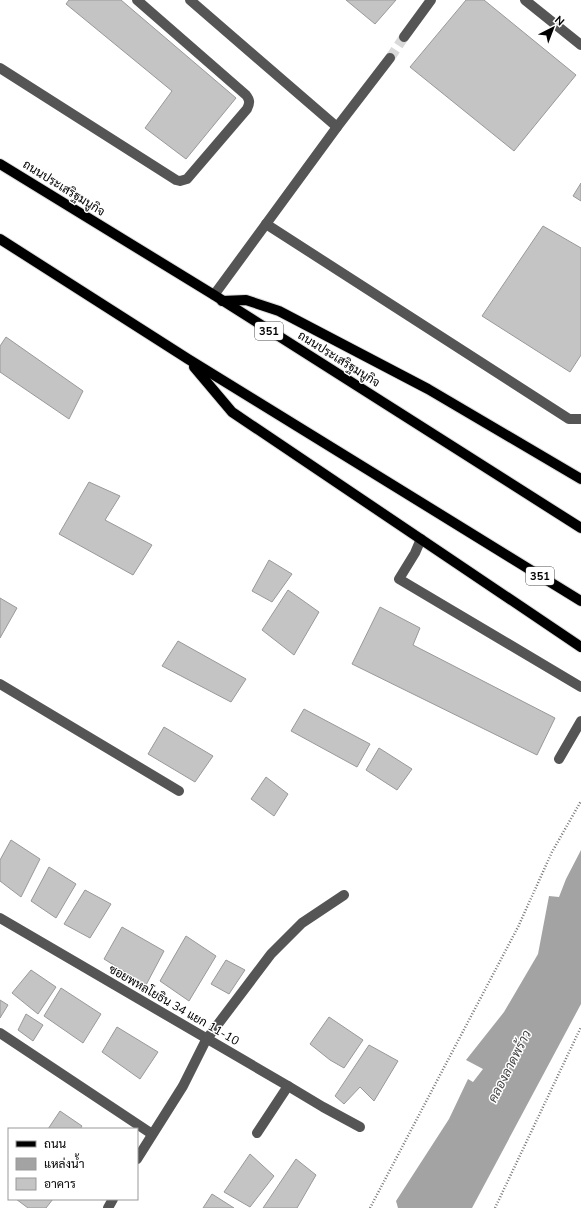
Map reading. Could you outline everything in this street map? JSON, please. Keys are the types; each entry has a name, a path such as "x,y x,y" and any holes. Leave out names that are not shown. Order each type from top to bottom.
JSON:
{"main road":[{"name":"ถนนประเสริฐมนูกิจ","path":"0,164 218,298 581,528"},
{"name":"351","path":"0,239 188,360 581,601"},
{"path":"218,298 246,300 279,311 428,389 581,479"},
{"path":"188,360 232,412 581,647"}],"street":[{"path":"0,68 176,180 180,181 187,179 247,109 250,105 250,101 246,95 137,0"},
{"path":"190,0 337,127"},
{"path":"404,37 431,0"},
{"path":"525,0 581,46"},
{"path":"218,298 266,224 390,58"},
{"path":"266,224 569,419 581,419"},
{"path":"421,540 399,579 581,687"},
{"path":"0,684 179,791"},
{"path":"559,759 581,721"},
{"path":"138,1157 183,1086 206,1040 271,954 302,923 344,895"},
{"name":"ซอยพหลโยธิน 34 แยก 11-10","path":"0,918 206,1040 360,1127"},
{"path":"0,1033 152,1134"},
{"path":"257,1133 288,1086"}],"path":[{"path":"370,1208 518,927 552,852 581,801"},
{"path":"495,1208 581,1027"}],"water":[{"name":"คลองลาดพร้าว","path":"581,850 581,1004 472,1208 398,1208 396,1201 449,1119 468,1079 473,1082 483,1069 466,1060 504,1012 538,954 549,896 559,897 566,879"}],"building":[{"path":"69,0 121,0 236,98 186,159 145,128 172,91 66,4"},
{"path":"346,0 396,0 375,24"},
{"path":"466,0 484,0 576,75 514,151 410,67"},
{"path":"581,183 581,201 573,196"},
{"path":"543,226 581,248 581,355 570,372 482,316"},
{"path":"6,337 83,391 69,419 0,372 0,346"},
{"path":"89,482 120,496 105,520 152,545 133,575 59,534"},
{"path":"269,560 292,574 272,602 252,591"},
{"path":"288,590 319,612 294,655 262,630"},
{"path":"0,598 17,608 0,638"},
{"path":"380,607 420,628 413,645 555,718 537,755 352,664"},
{"path":"178,641 246,679 231,702 162,666"},
{"path":"304,709 370,744 357,767 291,731"},
{"path":"164,727 213,756 195,782 148,754"},
{"path":"379,748 412,769 397,790 366,770"},
{"path":"266,777 288,794 274,816 251,799"},
{"path":"11,840 40,859 21,897 0,881 0,860"},
{"path":"49,867 76,884 56,918 31,901"},
{"path":"85,890 111,904 90,938 64,924"},
{"path":"122,927 164,951 146,985 104,959"},
{"path":"186,936 216,956 189,1001 160,981"},
{"path":"226,960 245,970 229,994 211,984"},
{"path":"31,970 56,987 38,1014 12,993"},
{"path":"61,988 101,1014 83,1043 44,1016"},
{"path":"0,1000 8,1005 0,1018"},
{"path":"26,1014 43,1025 33,1041 18,1030"},
{"path":"329,1017 363,1040 344,1068 330,1060 310,1044"},
{"path":"117,1027 158,1052 140,1079 102,1052"},
{"path":"369,1045 398,1061 374,1101 360,1087 344,1104 335,1096"},
{"path":"60,1111 82,1126 81,1128 49,1128"},
{"path":"250,1154 274,1176 250,1207 224,1192"},
{"path":"296,1159 316,1175 297,1208 263,1208"},
{"path":"212,1194 234,1208 203,1208"},
{"path":"17,1200 52,1200 46,1208 28,1208"}],"tunnel":[{"path":"390,58 404,37"}]}
